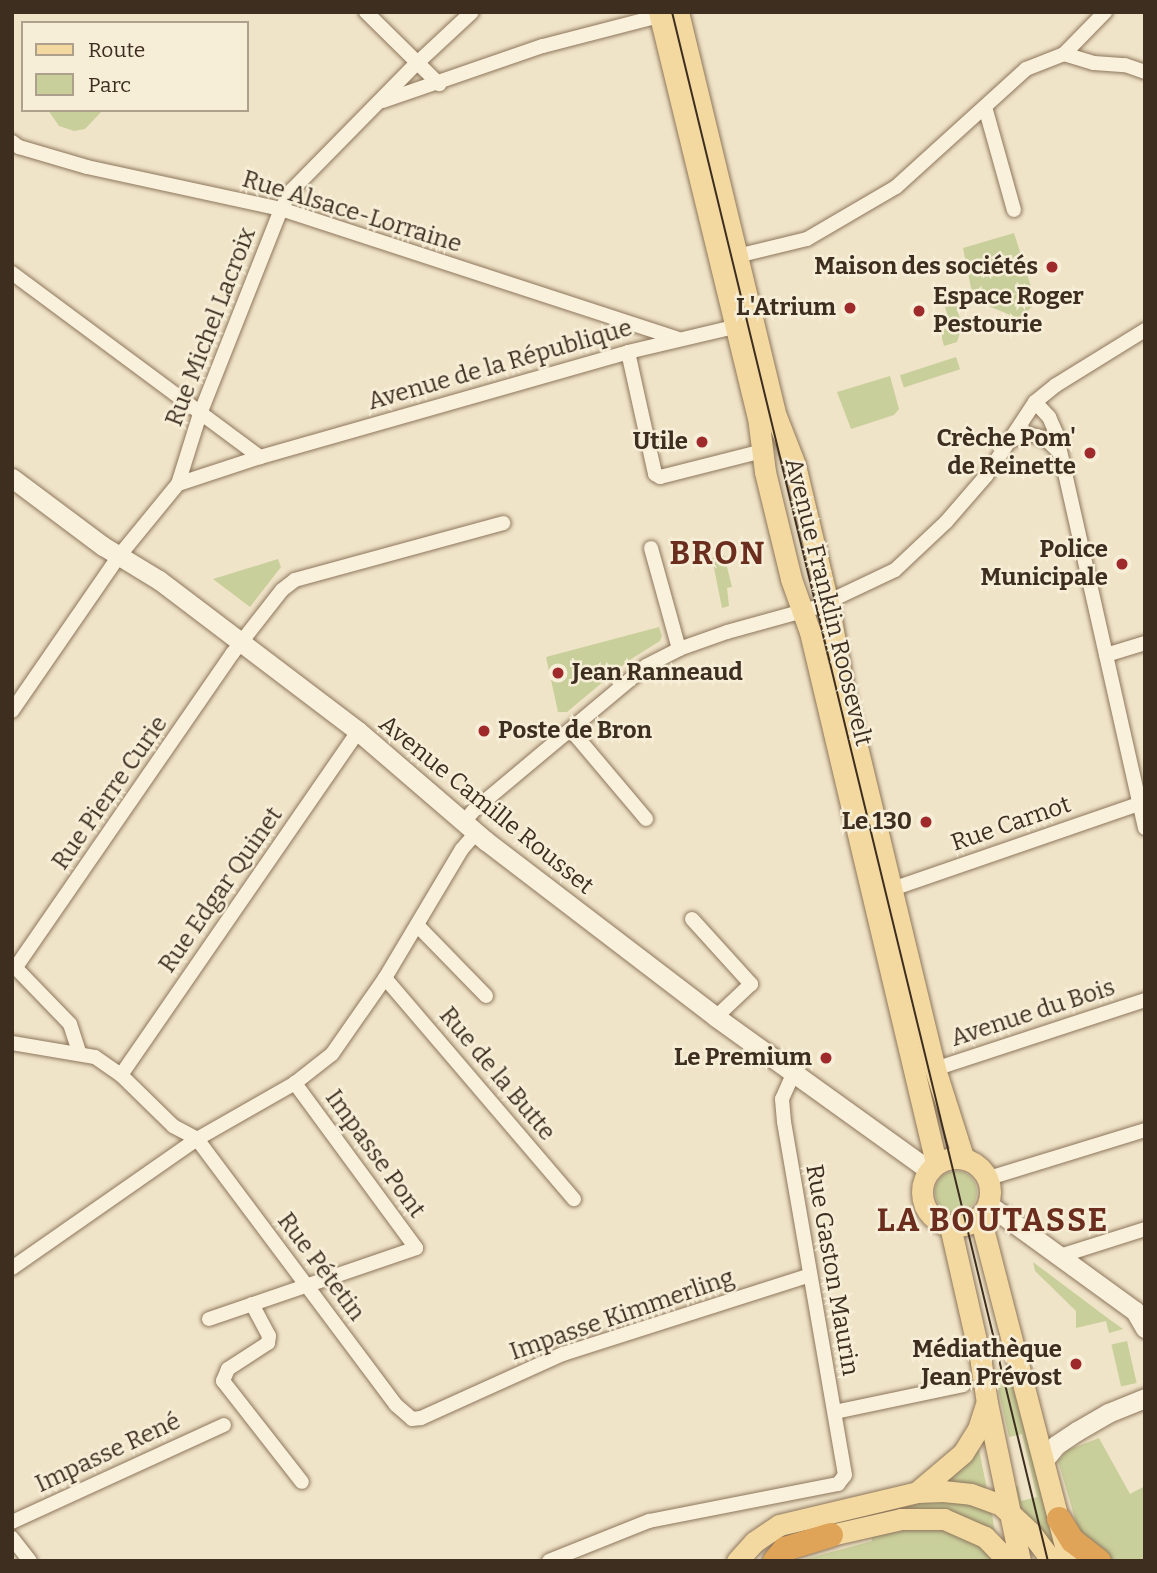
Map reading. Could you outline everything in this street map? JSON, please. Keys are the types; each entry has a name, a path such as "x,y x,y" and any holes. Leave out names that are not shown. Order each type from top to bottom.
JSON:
{"highway":[{"path":"1059,1519 1073,1541 1099,1561"},
{"path":"775,1561 785,1549 831,1535"}],"main road":[{"name":"Avenue Franklin Roosevelt","path":"668,13 737,256 763,451 792,586 810,632 932,1167 922,1192 924,1204 939,1222 950,1226"},
{"name":"Avenue Franklin Roosevelt","path":"668,13 745,324 795,465 828,603 845,697 935,1069 963,1157"},
{"path":"932,1167 951,1157 963,1157 978,1165 989,1178 991,1192 984,1211 987,1245 1069,1561"},
{"path":"984,1211 967,1225 950,1226 982,1363 987,1403 1020,1561"},
{"path":"917,1492 963,1454 978,1429 987,1403"},
{"path":"737,1561 754,1542 779,1525 917,1492 971,1494 993,1501 1009,1512 1052,1561"},
{"path":"831,1535 901,1519 944,1519 985,1537 1008,1561"}],"street":[{"path":"366,12 439,84"},
{"name":"Rue Michel Lacroix","path":"178,484 200,414 281,209 292,190 416,64 472,12"},
{"path":"737,256 807,239 897,187 1026,69 1064,54 1105,12"},
{"path":"381,102 543,46 668,13"},
{"path":"1064,54 1094,63 1125,65 1145,72"},
{"path":"985,107 1014,210"},
{"name":"Rue Alsace-Lorraine","path":"14,148 281,209 677,338"},
{"path":"12,273 260,457"},
{"name":"Avenue de la République","path":"178,484 260,457 677,338 745,324"},
{"path":"12,1268 197,1139 295,1083 332,1054 385,978 417,925 461,849 471,827 474,810 572,731 646,666 679,649 828,603 888,575 911,558 986,476 1035,402 1056,385 1145,330"},
{"path":"628,352 654,469 660,477 763,451"},
{"path":"1035,402 1049,417 1059,452 1142,803 1145,828"},
{"path":"1009,441 1028,434 1048,441 1059,452"},
{"name":"Avenue Camille Rousset","path":"12,478 119,556 159,580 358,732 471,827 716,1017 793,1074 932,1167"},
{"path":"12,711 119,556 178,484"},
{"name":"Rue Pierre Curie","path":"14,966 240,644 282,590 295,580 503,523"},
{"path":"651,548 679,649"},
{"path":"1106,655 1145,643"},
{"path":"572,731 646,819"},
{"name":"Rue Edgar Quinet","path":"121,1075 358,732"},
{"name":"Rue Carnot","path":"892,890 1142,803"},
{"path":"692,919 751,984 716,1017"},
{"path":"417,925 486,996"},
{"path":"14,966 70,1024 79,1051"},
{"name":"Rue de la Butte","path":"385,978 573,1199"},
{"name":"Avenue du Bois","path":"935,1069 1145,1000"},
{"path":"12,1042 79,1051 95,1056 121,1075 173,1126 197,1139"},
{"name":"Rue Gaston Maurin","path":"549,1561 649,1521 838,1484 845,1475 783,1122 782,1099 793,1074"},
{"name":"Impasse Pont","path":"209,1319 416,1248 295,1083"},
{"path":"989,1178 1145,1130"},
{"name":"Rue Pétetin","path":"197,1139 397,1405 412,1419"},
{"path":"984,1211 1014,1224 1060,1256 1135,1311 1145,1328"},
{"path":"987,1245 1000,1226 1014,1224"},
{"path":"1060,1256 1145,1230"},
{"name":"Impasse Kimmerling","path":"412,1419 421,1418 563,1354 810,1275"},
{"path":"252,1304 269,1336 268,1343 228,1368 223,1381 302,1482"},
{"path":"835,1412 963,1385"},
{"path":"1044,1460 1056,1445 1076,1431 1108,1413 1145,1398"},
{"name":"Impasse René","path":"12,1522 223,1425"},
{"path":"12,1538 30,1561"}],"green space":[{"path":"49,112 101,112 85,129 74,131 59,126"},
{"path":"1014,233 1036,302 1020,319 981,303 971,288 963,248"},
{"path":"956,304 962,326 957,342 944,346 940,331 951,327 945,307"},
{"path":"956,357 960,369 904,388 900,375"},
{"path":"890,376 899,409 894,415 851,429 837,392"},
{"path":"724,555 732,587 727,588 729,606 722,608 712,558"},
{"path":"278,559 281,567 250,607 213,579"},
{"path":"659,627 662,636 660,641 628,661 567,712 558,712 546,657"},
{"path":"956,1171 971,1177 977,1192 971,1207 956,1213 941,1207 935,1192 941,1177"},
{"path":"1033,1262 1123,1329 1109,1333 1106,1321 1076,1328 1076,1311 1035,1271"},
{"path":"1127,1341 1137,1383 1121,1386 1111,1345"},
{"path":"1010,1366 1064,1561 1013,1503 1011,1488 1018,1486 1021,1501 1037,1497 1022,1434 1009,1437 994,1370"},
{"path":"1099,1438 1130,1494 1145,1486 1145,1561 1115,1561 1100,1557 1081,1539 1058,1461 1068,1450"},
{"path":"977,1440 987,1489 944,1482"},
{"path":"939,1497 991,1508 995,1533 952,1512 866,1518 865,1514"},
{"path":"906,1526 937,1526 971,1538 994,1561 798,1561 872,1541 871,1534"}],"tram line":[{"path":"672,12 1048,1561"}],"place":[{"name":"Maison des sociétés","path":"1052,267"},
{"name":"L'Atrium","path":"850,308"},
{"name":"Espace Roger Pestourie","path":"919,311"},
{"name":"Utile","path":"702,442"},
{"name":"Crèche Pom' de Reinette","path":"1090,453"},
{"name":"Police Municipale","path":"1122,564"},
{"name":"Jean Ranneaud","path":"558,673"},
{"name":"Poste de Bron","path":"484,731"},
{"name":"Le 130","path":"926,822"},
{"name":"Le Premium","path":"826,1058"},
{"name":"Médiathèque Jean Prévost","path":"1076,1364"}],"district":[{"name":"BRON","path":"718,553"},
{"name":"LA BOUTASSE","path":"993,1220"}]}
